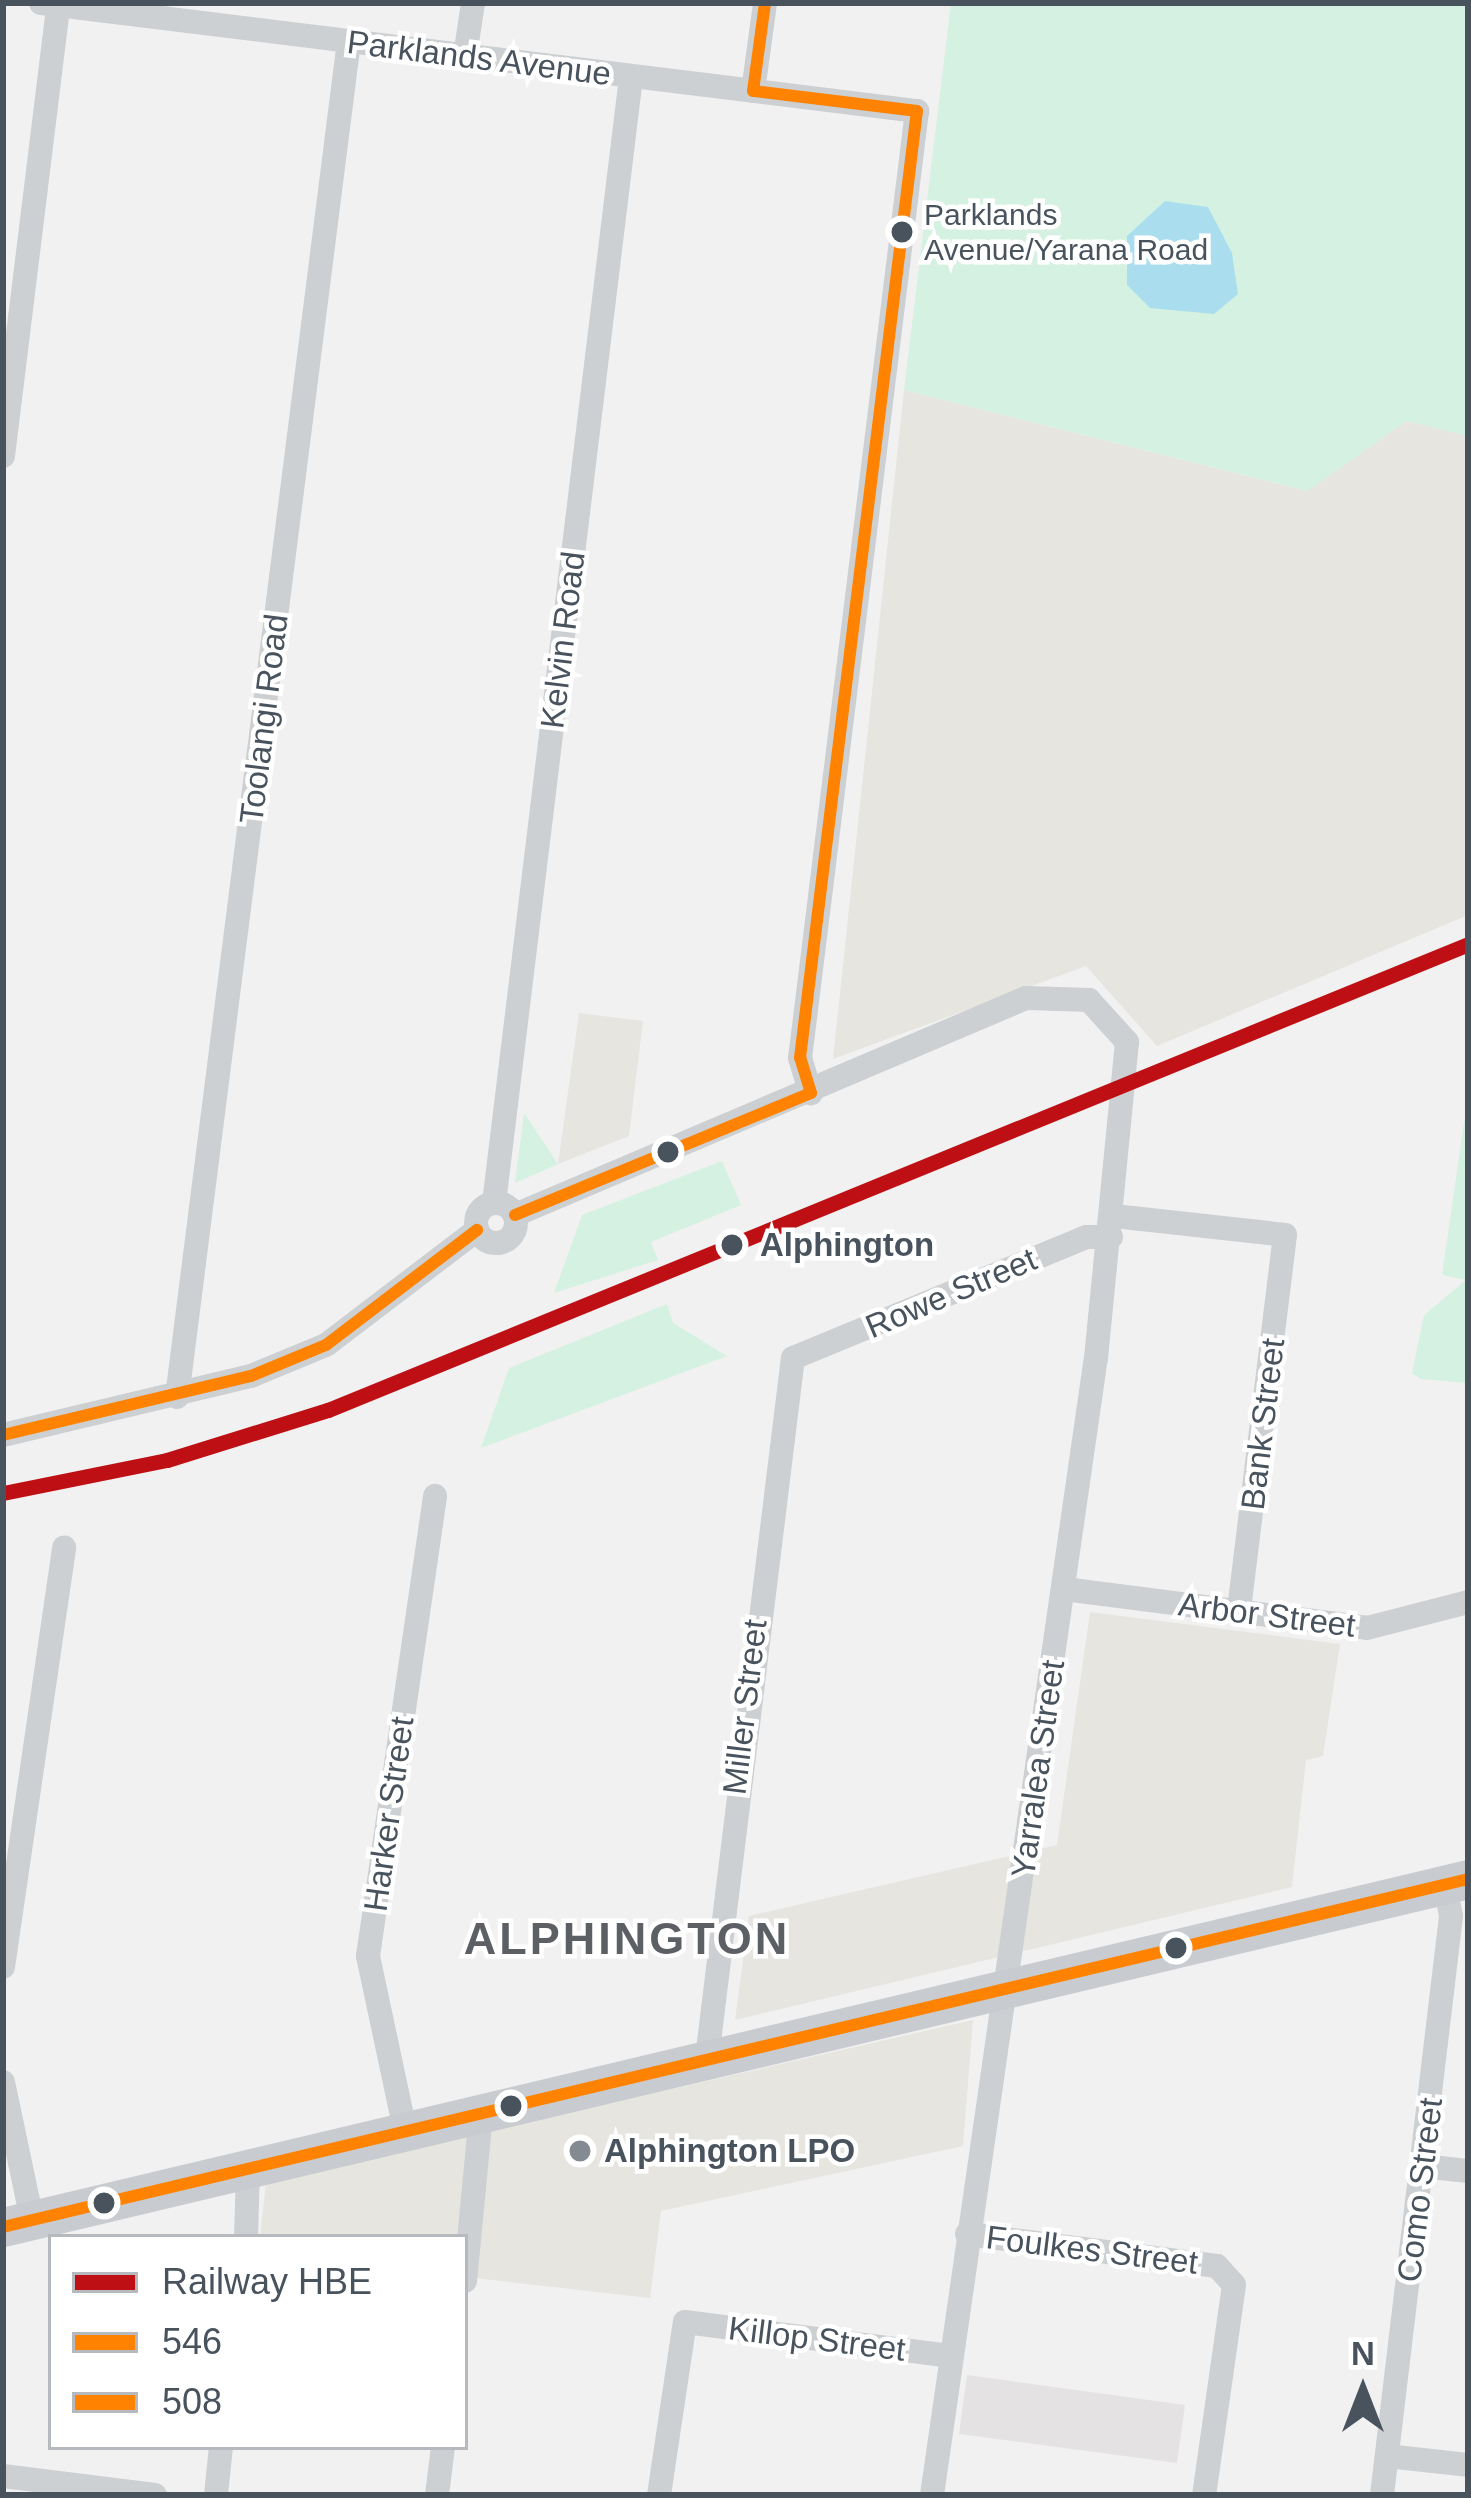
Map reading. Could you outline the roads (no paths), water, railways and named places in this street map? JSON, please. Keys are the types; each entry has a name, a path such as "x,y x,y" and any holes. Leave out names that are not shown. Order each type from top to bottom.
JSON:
{"main road":[{"path":"18,2223 1456,1882"}],"street":[{"path":"465,56 472,3"},
{"path":"753,91 765,3"},
{"path":"3,455 50,4"},
{"name":"Parklands Avenue","path":"50,4 195,13 349,42 917,111 801,1050 811,1093"},
{"name":"Toolangi Road","path":"177,1396 349,42"},
{"name":"Kelvin Road","path":"505,1209 631,76"},
{"name":"Yarralea Street","path":"811,1093 1026,998 1089,1000 1127,1042 1113,1227 932,2495"},
{"path":"3,1435 177,1396 326,1345 505,1209 811,1093"},
{"path":"477,1229 504,1242 505,1209"},
{"name":"Rowe Street","path":"793,1358 1113,1227 1286,1234"},
{"name":"Bank Street","path":"1239,1612 1286,1234"},
{"name":"Miller Street","path":"707,2058 793,1358"},
{"name":"Harker Street","path":"404,2130 368,1956 435,1496"},
{"path":"3,1966 64,1547"},
{"name":"Arbor Street","path":"1064,1589 1375,1628 1468,1602"},
{"name":"Como Street","path":"1382,2495 1456,1882"},
{"path":"3,2082 18,2223"},
{"path":"468,2250 481,2114"},
{"path":"1422,2166 1468,2171"},
{"path":"246,2234 248,2168"},
{"name":"Foulkes Street","path":"967,2234 1217,2266 1234,2285 1204,2495"},
{"name":"Killop Street","path":"659,2495 685,2322 950,2356"},
{"path":"216,2495 221,2450"},
{"path":"437,2495 443,2450"},
{"path":"1388,2456 1468,2465"},
{"path":"3,2476 155,2495"}],"water":[{"path":"1165,201 1208,207 1232,253 1238,294 1214,314 1150,308 1127,285 1127,236"}],"rail line":[{"name":"HBE","path":"3,1493 167,1460 328,1410 1468,944"}],"place":[{"name":"Parklands Avenue/Yarana Road","path":"902,232"},
{"name":"Alphington","path":"732,1245"},
{"name":"Alphington LPO","path":"580,2151"}],"district":[{"name":"ALPHINGTON","path":"627,1939"}]}
